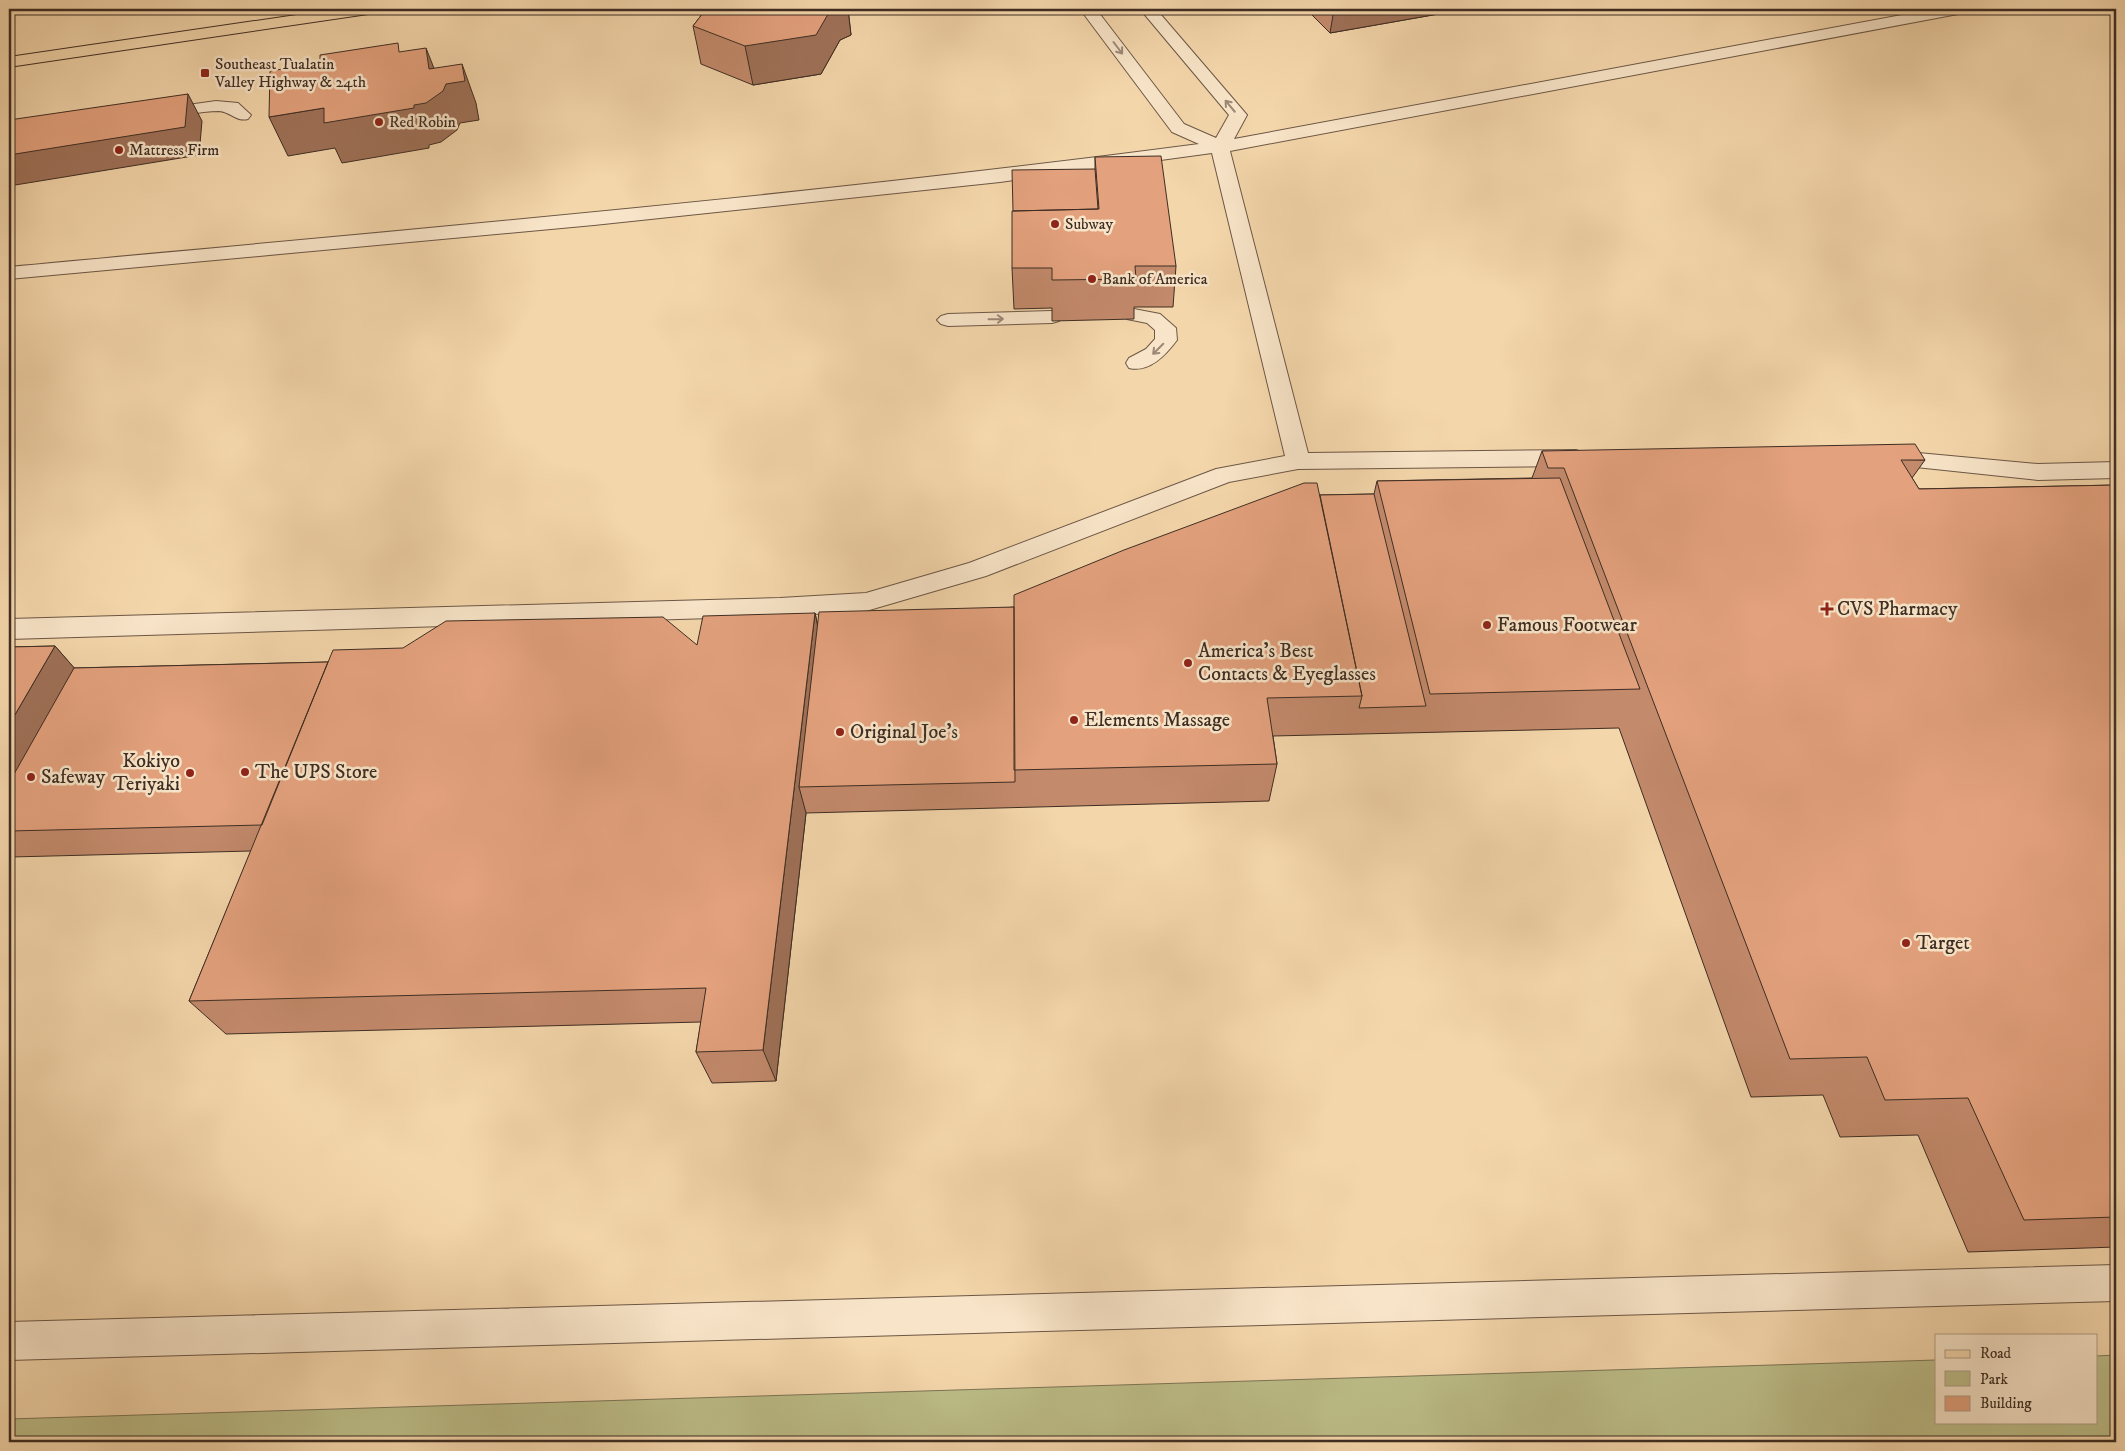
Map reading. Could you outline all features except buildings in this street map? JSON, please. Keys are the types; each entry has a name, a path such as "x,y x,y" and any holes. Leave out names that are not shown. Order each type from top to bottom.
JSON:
{"main road":[{"path":"9,62 368,9"}],"lane":[{"path":"1088,9 1178,128 1220,147"},
{"path":"1148,9 1238,115 1220,147 1298,461"},
{"path":"9,274 594,220 1000,176 1220,147 1958,9"},
{"path":"147,116 216,106 232,107 242,115"},
{"path":"1134,315 1153,318 1165,328 1166,340 1154,354 1137,362"},
{"path":"948,320 1052,317"},
{"path":"1864,456 2038,472 2116,470"},
{"path":"9,629 771,607 866,602 977,570 1224,475 1298,461 1603,457"},
{"path":"9,1341 2116,1283"}],"green space":[{"path":"2116,1355 2116,1442 9,1442 9,1419 1935,1360 1935,1424 2098,1424 2098,1356"}],"railway":[{"path":"9,10 18,9"}],"place":[{"name":"Southeast Tualatin Valley Highway & 24th","path":"205,73"},
{"name":"Red Robin","path":"379,122"},
{"name":"Mattress Firm","path":"119,150"},
{"name":"Subway","path":"1055,224"},
{"name":"Bank of America","path":"1092,279"},
{"name":"CVS Pharmacy","path":"1827,609"},
{"name":"Famous Footwear","path":"1487,625"},
{"name":"America's Best Contacts & Eyeglasses","path":"1188,663"},
{"name":"Elements Massage","path":"1074,720"},
{"name":"Original Joe’s","path":"840,732"},
{"name":"The UPS Store","path":"245,772"},
{"name":"Kokiyo Teriyaki","path":"190,773"},
{"name":"Safeway","path":"31,777"},
{"name":"Target","path":"1906,943"}]}
